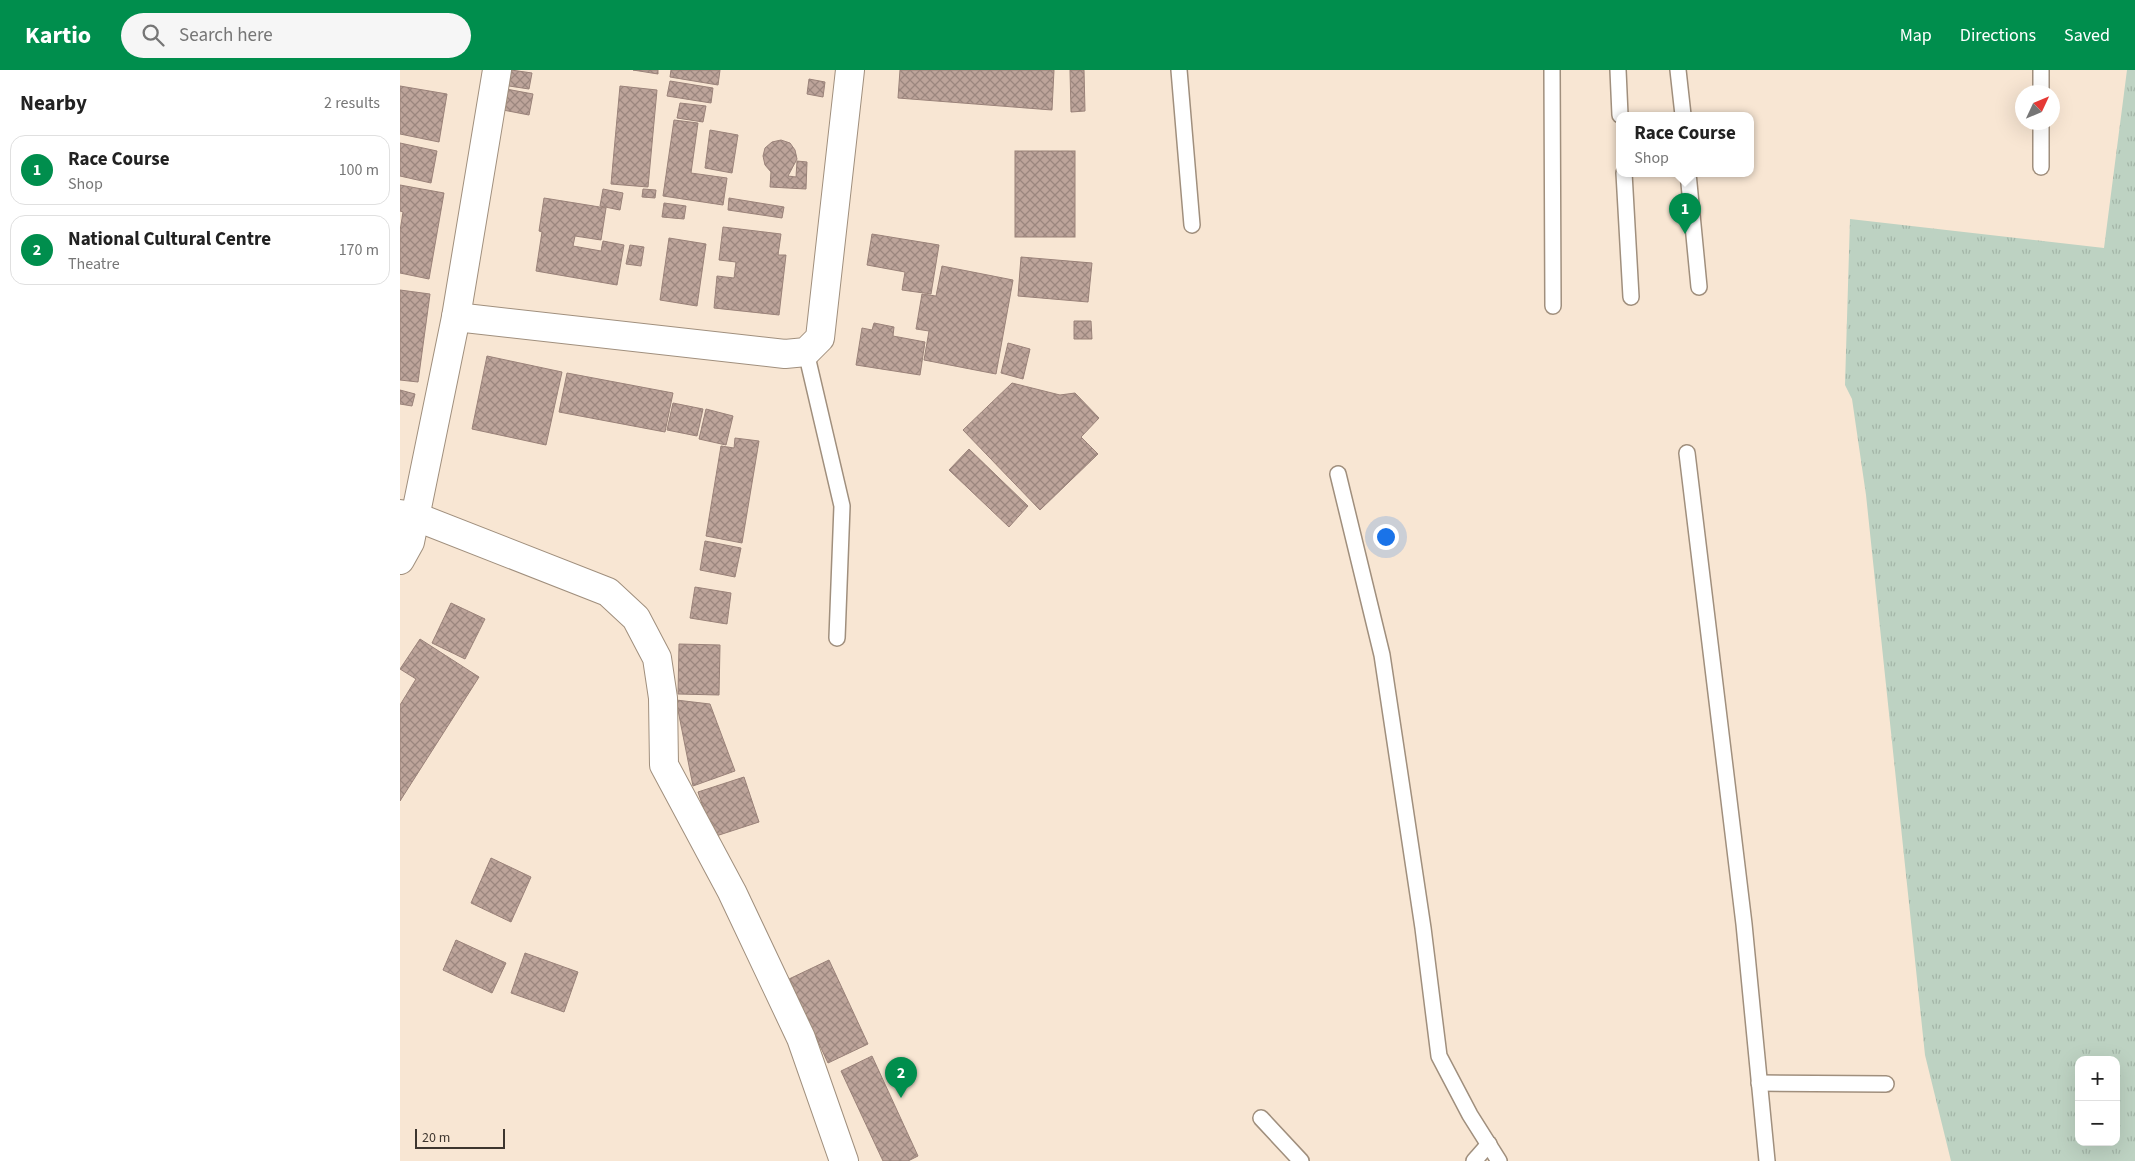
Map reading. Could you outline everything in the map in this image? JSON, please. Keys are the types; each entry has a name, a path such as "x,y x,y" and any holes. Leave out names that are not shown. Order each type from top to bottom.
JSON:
{"street":[{"path":"400,560 410,542 407,515 456,317 494,70"},
{"path":"456,317 785,354 806,352 820,338 850,70"},
{"path":"407,515 608,592 636,618 657,658 663,698 664,765 732,892 800,1038 844,1161"}],"lane":[{"path":"1179,70 1192,225"},
{"path":"1552,70 1553,306"},
{"path":"1618,70 1620,112"},
{"path":"1678,70 1682,112"},
{"path":"2041,70 2041,85"},
{"path":"2041,130 2041,167"},
{"path":"1624,177 1631,297"},
{"path":"1688,177 1699,287"},
{"path":"806,352 842,506 837,638"},
{"path":"1687,453 1744,924 1767,1161"},
{"path":"1338,474 1382,655 1422,918 1439,1056 1470,1115 1500,1161"},
{"path":"1759,1083 1886,1084"},
{"path":"1261,1118 1301,1161"},
{"path":"1474,1161 1489,1144"}],"green space":[{"path":"2127,70 2135,70 2135,1161 1951,1161 1925,1055 1866,495 1852,399 1845,385 1850,219 2104,248"}],"building":[{"path":"511,70 532,73 529,89 509,86"},
{"path":"633,70 658,70 658,74"},
{"path":"671,70 720,70 718,85 670,77"},
{"path":"900,70 1054,70 1052,110 898,98"},
{"path":"1070,70 1084,70 1085,111 1071,112"},
{"path":"809,79 825,82 823,97 807,94"},
{"path":"670,81 713,88 711,103 667,96"},
{"path":"400,86 447,94 439,142 400,134"},
{"path":"620,86 657,90 648,187 611,184"},
{"path":"506,89 533,94 529,115 503,110"},
{"path":"680,103 706,106 703,122 677,118"},
{"path":"674,120 698,123 691,173 727,178 723,205 663,196"},
{"path":"710,130 738,135 732,173 705,168"},
{"path":"781,140 790,143 795,150 797,159 788,176 796,177 797,161 807,162 806,189 770,187 771,172 765,165 763,156 765,148 772,142"},
{"path":"400,143 437,151 431,183 400,176"},
{"path":"1015,151 1075,151 1075,237 1015,237"},
{"path":"400,185 444,193 429,279 400,273 400,231 403,212 400,211"},
{"path":"603,189 623,193 620,210 600,206"},
{"path":"643,189 656,190 655,198 642,197"},
{"path":"544,198 606,208 601,240 575,236 573,246 601,251 603,241 624,245 617,285 536,271 542,232 539,231"},
{"path":"729,198 784,207 782,218 728,210"},
{"path":"664,203 686,206 684,219 662,217"},
{"path":"723,227 781,234 778,255 786,255 779,315 714,308 717,276 734,278 736,262 719,260"},
{"path":"872,234 939,245 931,294 902,290 905,272 867,265"},
{"path":"669,238 706,244 697,306 660,300"},
{"path":"630,245 644,247 641,266 626,264"},
{"path":"1021,257 1092,263 1088,302 1018,296"},
{"path":"942,266 1013,280 996,374 924,360 929,331 916,329 922,294 936,296"},
{"path":"400,290 430,294 418,382 400,380"},
{"path":"1074,321 1091,321 1092,339 1074,339"},
{"path":"874,323 894,327 893,336 925,342 920,375 856,365 862,328 872,330"},
{"path":"1008,343 1030,349 1023,379 1001,373"},
{"path":"487,356 562,372 546,445 472,429"},
{"path":"567,373 673,393 665,432 559,412"},
{"path":"1012,383 1060,395 1075,393 1099,418 1081,437 1098,454 1040,510 963,430"},
{"path":"400,390 415,394 412,406 400,404"},
{"path":"673,403 703,409 697,436 667,430"},
{"path":"706,409 733,416 726,445 699,439"},
{"path":"735,438 759,441 742,543 706,536 721,446 734,448"},
{"path":"969,449 1028,506 1009,527 949,470"},
{"path":"705,541 741,548 735,577 700,570"},
{"path":"695,587 731,593 727,624 690,618"},
{"path":"451,603 485,619 465,659 432,643"},
{"path":"420,639 479,677 400,801 400,705 416,679 400,669"},
{"path":"679,644 720,645 719,695 678,694"},
{"path":"676,700 710,704 735,771 693,786"},
{"path":"744,777 759,822 713,837 698,792"},
{"path":"491,858 531,877 511,922 471,903"},
{"path":"456,940 506,963 492,993 443,970"},
{"path":"525,953 578,972 564,1012 511,993"},
{"path":"829,960 868,1044 828,1063 789,979"},
{"path":"872,1056 918,1156 908,1161 883,1161 841,1071"}],"place":[{"name":"Race Course","path":"1685,234"},
{"name":"National Cultural Centre","path":"901,1098"}]}
